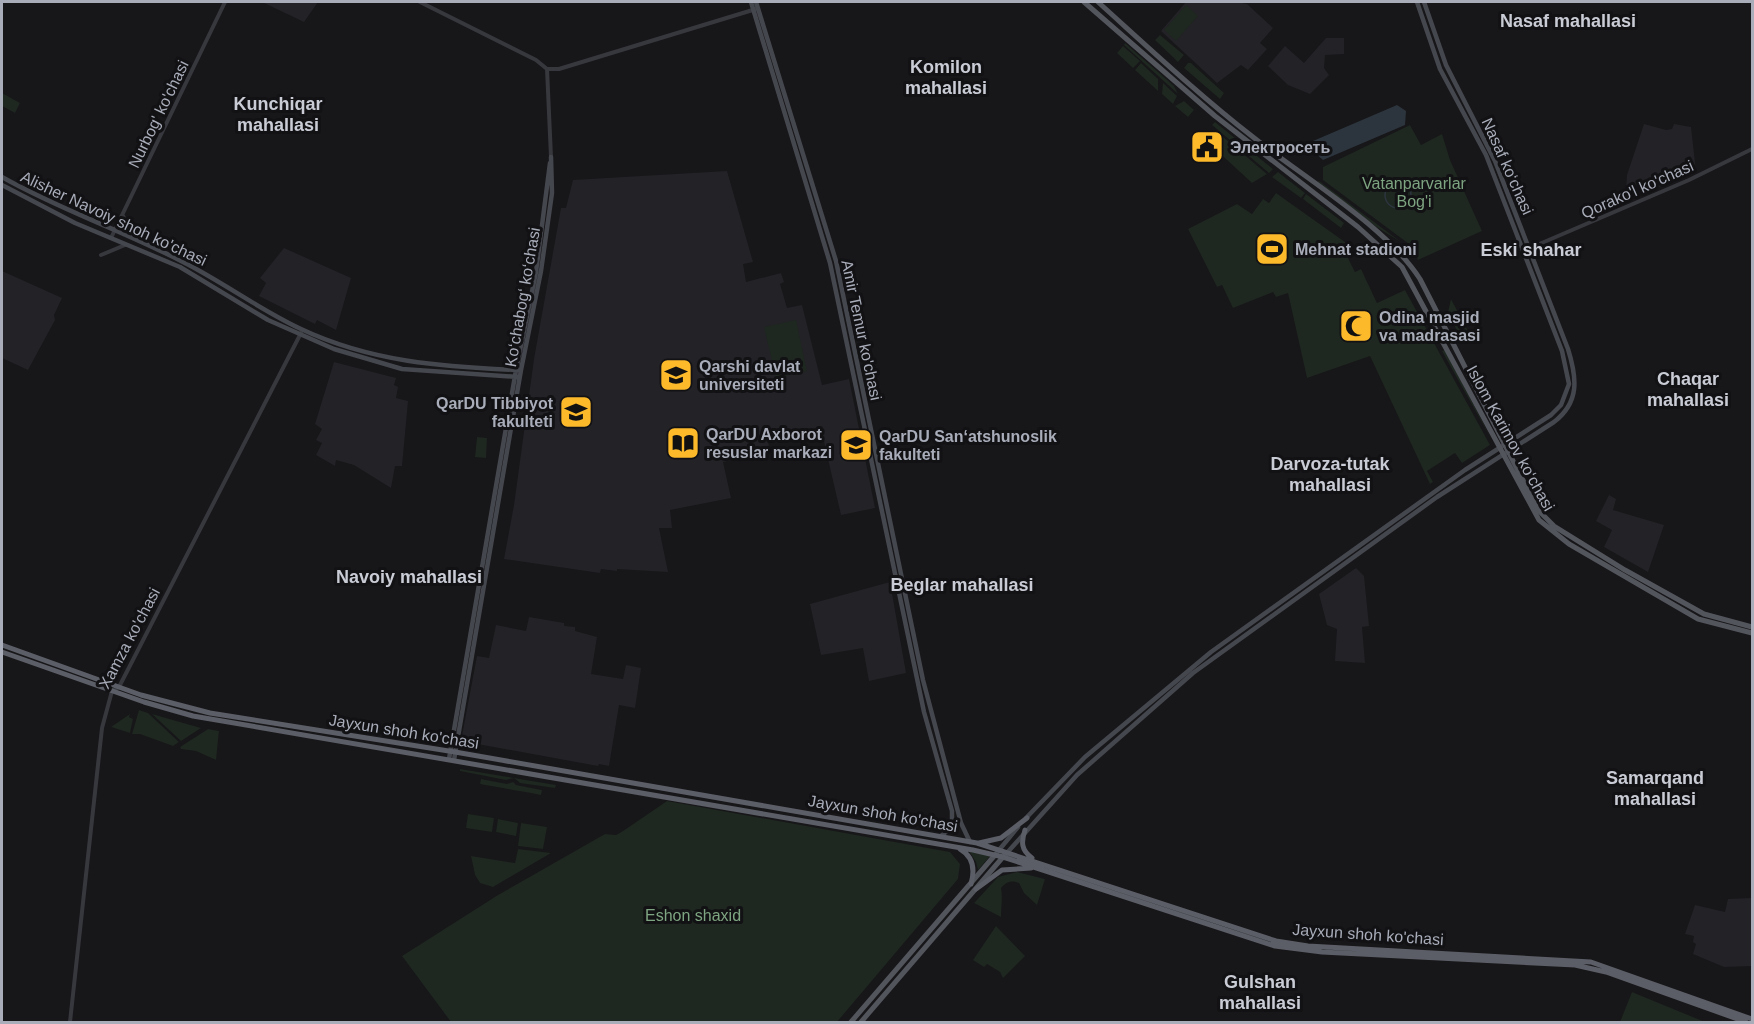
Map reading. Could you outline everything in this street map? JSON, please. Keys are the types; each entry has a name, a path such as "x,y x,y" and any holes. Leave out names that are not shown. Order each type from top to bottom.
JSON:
{"highway":[{"name":"Jayxun shoh ko'chasi","path":"2,645 119,687 210,713 452,752 516,767"},
{"name":"Jayxun shoh ko'chasi","path":"2,652 112,691 193,716 451,759 617,784 667,789 941,836 976,843 997,852"},
{"name":"Jayxun shoh ko'chasi","path":"617,784 666,796 997,852 1275,946 1322,952 1575,965 1606,972 1746,1023"},
{"path":"666,796 667,789"},
{"path":"976,843 1001,838 1026,818"},
{"path":"1025,830 1022,840 1024,852 1040,866"},
{"path":"950,845 963,850 971,859 974,866 971,884"},
{"name":"Jayxun shoh ko'chasi","path":"1040,866 1276,941 1308,946 1591,962 1752,1019"},
{"path":"976,889 1002,870 1012,867 1040,866"}],"main road":[{"name":"Amir Temur ko'chasi","path":"751,2 756,9 836,261 933,722 961,823 969,842"},
{"name":"Amir Temur ko'chasi","path":"756,2 756,9 830,263 924,712 953,820 950,831 941,836"},
{"name":"Islom Karimov ko‘chasi","path":"1084,2 1215,116 1375,241 1408,276 1499,449 1505,453 1541,513 1560,530 1704,614 1752,627"},
{"name":"Islom Karimov ko‘chasi","path":"1098,2 1252,137 1386,239 1412,266 1505,444 1505,453 1529,505 1553,533 1698,619 1752,633"},
{"name":"Nasaf ko‘chasi","path":"1390,527 1505,444 1551,415 1564,399 1569,377 1553,327 1486,155 1440,69 1417,2"},
{"name":"Nasaf ko‘chasi","path":"1390,527 1560,417 1572,400 1576,376 1559,324 1495,161 1446,65 1424,2"},
{"name":"Ko‘chabog‘ ko‘chasi","path":"451,759 518,370 544,253 552,193 551,157"},
{"name":"Alisher Navoiy shoh ko'chasi","path":"2,177 184,262 302,330 362,352 403,362 518,370"},
{"name":"Alisher Navoiy shoh ko'chasi","path":"2,185 111,238 180,267 247,308 300,336 354,356 402,369 517,377"},
{"path":"1344,217 1349,210"},
{"path":"1553,327 1559,324"},
{"path":"882,509 888,508"},
{"path":"851,1023 1026,818 1085,757 1205,660 1390,527"},
{"path":"861,1023 1025,830 1077,775 1205,660"}],"street":[{"name":"Nurbog' ko'chasi","path":"111,238 225,2"},
{"path":"420,2 536,60 547,69 570,66 756,9"},
{"name":"Ko‘chabog‘ ko‘chasi","path":"547,69 551,157"},
{"name":"Qorako'l ko'chasi","path":"1530,248 1689,180 1752,149"},
{"path":"123,215 127,230 136,241"},
{"path":"101,255 127,244"},
{"name":"Xamza ko'chasi","path":"70,1023 103,723 112,691 119,687 302,330"}],"shaded area":[{"path":"262,2 318,2 304,22"},
{"path":"1186,2 1247,4 1273,28 1260,43 1267,49 1248,70 1241,65 1217,83 1161,31"},
{"path":"1326,38 1344,38 1344,54 1325,55 1324,68 1329,75 1310,94 1288,85 1268,66 1285,46 1304,63"},
{"path":"1397,105 1406,111 1405,125 1323,160 1314,152 1313,141"},
{"path":"1644,124 1666,130 1672,129 1674,124 1691,127 1696,172 1656,188 1655,183 1650,185 1647,181 1626,190 1627,175"},
{"name":"Qarshi davlat universiteti","path":"727,171 753,262 743,264 746,282 781,273 784,282 780,284 787,308 802,305 822,385 849,379 875,508 841,515 822,433 775,443 774,439 768,440 769,448 760,450 760,453 723,462 731,498 670,510 672,528 659,528 668,572 601,569 600,573 504,559 514,505 534,359 561,208 566,208 573,180"},
{"path":"284,248 351,278 336,330 317,320 315,324 259,296 266,283 260,278"},
{"path":"2,271 62,298 54,315 55,320 28,370 2,358"},
{"path":"334,362 396,378 394,385 398,387 396,398 408,401 402,466 395,466 391,488 354,465 336,460 335,466 316,455 322,443 316,440 322,429 315,424"},
{"path":"1609,495 1616,499 1613,510 1664,525 1648,572 1604,547 1612,530 1596,521"},
{"path":"1356,568 1364,576 1369,626 1362,627 1365,663 1335,661 1337,629 1327,625 1319,594"},
{"path":"890,582 906,673 869,681 863,648 821,655 810,604"},
{"path":"529,617 564,623 564,626 575,627 575,631 597,637 591,674 623,679 626,665 641,668 635,708 619,705 609,766 599,764 598,766 461,741 477,656 489,658 496,625 526,631"},
{"path":"1752,898 1752,966 1724,967 1693,954 1696,944 1693,942 1694,936 1685,934 1695,905 1725,912 1728,899"}],"green space":[{"path":"1186,5 1198,16 1176,41 1164,30"},
{"path":"1160,35 1184,55 1178,62 1155,40"},
{"path":"1125,43 1174,86 1178,94 1124,45"},
{"path":"1123,46 1140,61 1133,68 1117,53"},
{"path":"1141,63 1158,79 1158,91 1135,70"},
{"path":"1191,63 1224,93 1220,99 1184,68"},
{"path":"1163,83 1177,96 1173,104 1162,94"},
{"path":"2,93 20,103 15,113 2,106"},
{"path":"1184,101 1194,110 1188,117 1175,106"},
{"path":"1215,122 1273,169 1269,173 1212,125"},
{"name":"Vatanparvarlar Bog'i","path":"1410,125 1421,145 1442,134 1450,160 1482,231 1418,260 1413,247 1323,180 1323,167"},
{"path":"1222,136 1267,174 1252,183 1213,147"},
{"path":"1278,172 1305,193 1301,198 1272,177"},
{"path":"1319,181 1401,242 1378,228"},
{"path":"1276,193 1345,242 1347,256 1355,272 1361,269 1377,303 1405,290 1490,445 1462,463 1455,453 1427,471 1433,482 1430,484 1370,356 1307,378 1288,293 1276,297 1273,292 1233,308 1222,285 1217,287 1188,229 1237,204 1252,214 1263,199 1269,203"},
{"path":"1306,194 1344,223 1341,228 1303,199"},
{"path":"1451,299 1469,333 1460,337 1448,312"},
{"path":"796,320 807,371 776,378 764,327"},
{"path":"1445,350 1493,442 1442,351"},
{"path":"477,437 487,438 486,458 475,457"},
{"path":"139,710 148,713 179,742 173,746 140,734 132,734"},
{"path":"130,714 129,717 133,719 130,733 111,727"},
{"path":"152,714 201,728 181,741"},
{"path":"208,729 219,731 216,760 196,751 181,749 180,747"},
{"path":"460,769 514,778 506,780 460,771"},
{"path":"514,778 556,785 555,788 520,783"},
{"path":"481,779 507,784 513,782 516,785 542,790 541,795 480,784"},
{"name":"Eshon shaxid","path":"667,801 950,852 960,864 958,879 837,1022 451,1022 402,956 498,895 605,834 616,835"},
{"path":"468,814 494,818 492,832 466,828"},
{"path":"498,819 518,823 516,836 496,832"},
{"path":"521,823 547,827 543,849 518,846"},
{"path":"518,849 551,853 493,887 480,883 475,875 471,856 515,863"},
{"path":"969,851 990,856 978,870"},
{"path":"1017,872 1045,879 1037,905 1024,893 1019,883 1014,882 1007,883 1001,888 1001,917 974,903 998,877"},
{"path":"996,926 1025,956 1003,978 1000,972 987,964 984,967 973,960"},
{"path":"1632,992 1705,1022 1620,1022"}],"waterway":[{"path":"1398,182 1407,186 1411,195 1407,204 1398,208 1389,204 1385,195 1389,186 1398,182"}],"place":[{"name":"Электросеть","path":"1207,147"},
{"name":"Mehnat stadioni","path":"1272,249"},
{"name":"Odina masjid va madrasasi","path":"1356,326"},
{"name":"Qarshi davlat universiteti","path":"676,375"},
{"name":"QarDU Tibbiyot fakulteti","path":"576,412"},
{"name":"QarDU Axborot resuslar markazi","path":"683,443"},
{"name":"QarDU San‘atshunoslik fakulteti","path":"856,445"}],"district":[{"name":"Nasaf mahallasi","path":"1568,21"},
{"name":"Komilon mahallasi","path":"946,77"},
{"name":"Kunchiqar mahallasi","path":"278,114"},
{"name":"Eski shahar","path":"1531,250"},
{"name":"Chaqar mahallasi","path":"1688,389"},
{"name":"Darvoza-tutak mahallasi","path":"1330,474"},
{"name":"Navoiy mahallasi","path":"409,577"},
{"name":"Beglar mahallasi","path":"962,585"},
{"name":"Samarqand mahallasi","path":"1655,788"},
{"name":"Gulshan mahallasi","path":"1260,992"}]}
